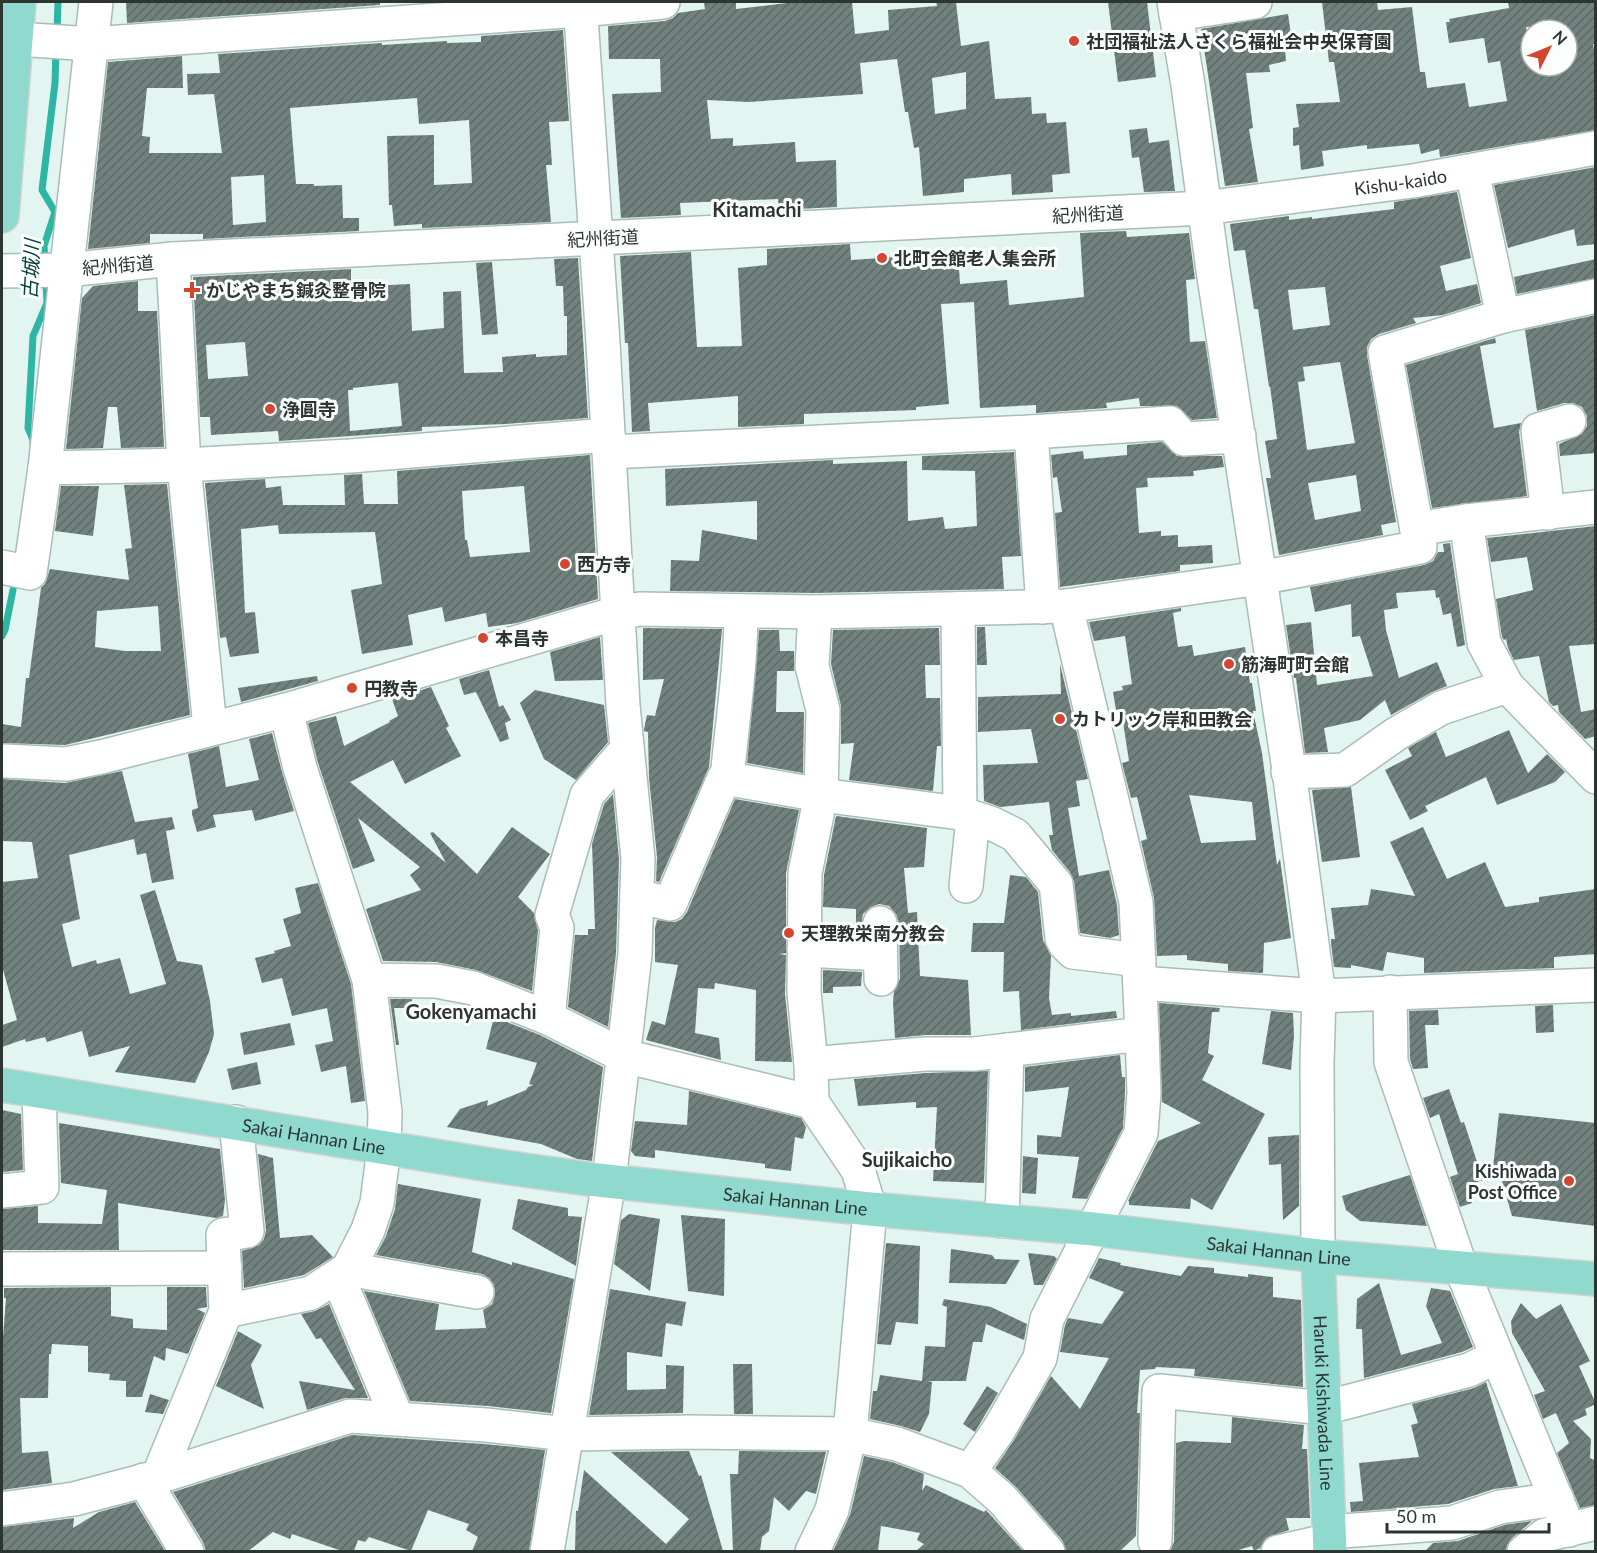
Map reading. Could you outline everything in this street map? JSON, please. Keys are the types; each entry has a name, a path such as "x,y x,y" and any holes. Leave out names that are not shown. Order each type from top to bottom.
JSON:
{"main road":[{"path":"2,216 56,42 19,2"},
{"name":"Sakai Hannan Line","path":"2,1085 490,1165 609,1181 870,1209 1093,1229 1318,1256 1596,1279"},
{"name":"Haruki Kishiwada Line","path":"1318,1256 1330,1541"}],"street":[{"path":"16,570 45,468 52,270 56,42 96,2"},
{"path":"56,42 306,15 663,2"},
{"path":"1255,2 1175,8 1260,578 1319,996 1318,1256"},
{"path":"547,1551 609,1181 635,954 638,859 617,613 580,6"},
{"name":"Kishu-kaido","path":"1204,208 1413,181 1596,148"},
{"path":"1472,171 1503,316"},
{"name":"紀州街道","path":"2,271 52,270 173,259 1204,208"},
{"path":"173,259 184,465 210,728"},
{"path":"5,761 66,764 101,757 286,710 617,613 640,609 815,612 1055,606 1260,578 1420,547 1385,352 1503,316 1596,296"},
{"path":"1548,513 1538,430 1569,421"},
{"path":"45,468 184,465 608,444 1031,432 1170,423 1184,439 1239,436"},
{"path":"970,1471 998,1431 1040,1359 1047,1319 1141,1132 1144,1093 1136,902 1055,606 1031,432"},
{"path":"1417,529 1466,521 1596,507"},
{"path":"1466,521 1484,642 1507,686 1596,777"},
{"path":"958,609 967,816 966,886"},
{"path":"727,779 741,655 741,611"},
{"path":"812,1551 832,1510 850,1434 870,1209 858,1170 812,1102 804,992 804,950 805,873 820,795 823,710 812,666 815,612"},
{"path":"1288,772 1345,770 1396,734 1441,708 1507,686"},
{"path":"226,1311 311,1293 343,1273 368,1230 377,1203 384,1148 385,1112 369,980 300,768 286,710"},
{"path":"548,1018 557,928 552,915 588,795 627,749"},
{"path":"637,896 670,904 724,778 820,795 967,816 993,824 1015,835 1056,884 1062,938 1065,944 1073,952 1140,971 1319,996 1596,985"},
{"path":"804,950 881,952"},
{"path":"369,980 436,981 473,988 548,1018 624,1056 812,1102"},
{"path":"1390,992 1391,1062 1461,1268 1557,1499 1582,1526 1545,1535 1524,1551"},
{"path":"811,1064 925,1054 974,1054 1143,1034"},
{"path":"1002,1221 1007,1050"},
{"path":"2,1191 42,1187 39,1092"},
{"path":"151,1478 226,1311 224,1235 247,1231 236,1122"},
{"path":"2,1269 225,1268"},
{"path":"343,1273 477,1292"},
{"path":"343,1273 397,1418"},
{"path":"1155,1541 1159,1391 1324,1408 1469,1370 1497,1356"},
{"path":"2,1509 74,1499 151,1478 350,1416 397,1418 567,1434 691,1432 850,1434 897,1444 970,1471 1002,1499 1048,1551"},
{"path":"151,1478 187,1551"},
{"path":"1278,1551 1452,1523 1500,1507 1557,1499"}],"building":[{"path":"126,2 380,2 380,5 127,23"},
{"path":"736,2 736,9 787,2 852,2 855,34 889,30 888,10 937,6 936,2 956,2 961,46 989,41 995,99 1031,97 1032,114 1046,113 1047,123 1066,122 1070,173 1052,175 1053,192 1012,195 1011,174 964,179 964,192 923,196 919,147 914,148 908,112 905,112 897,59 860,63 863,94 748,102 707,100 711,139 733,138 733,146 795,142 796,162 836,160 837,207 779,210 778,199 680,203 681,215 621,218 612,94 661,92 660,59 609,59 608,26 665,21 678,13 705,9 704,3","holes":["966,72 966,109 935,114 932,78"]},
{"name":"社団福祉法人さくら福祉会中央保育園","path":"1108,2 1147,2 1156,77 1118,82"},
{"path":"1322,2 1377,2 1378,10 1412,7 1420,72 1425,72 1427,88 1465,83 1469,107 1507,101 1500,61 1488,63 1484,38 1449,43 1446,22 1450,22 1449,19 1509,8 1508,2 1596,2 1596,44 1593,44 1596,60 1596,130 1440,157 1439,149 1421,154 1419,144 1367,149 1367,145 1322,151 1324,166 1301,170 1299,145 1293,146 1293,128 1299,127 1296,104 1340,102 1334,62 1329,62"},
{"path":"1288,14 1293,49 1285,50 1286,61 1269,65 1270,72 1246,73 1253,128 1249,129 1258,182 1225,186 1201,29"},
{"path":"563,30 569,121 549,122 552,165 546,165 551,222 422,228 422,224 394,226 392,205 389,205 387,136 434,135 434,185 472,183 469,120 419,124 417,98 290,108 296,184 342,185 343,218 359,218 359,231 203,239 203,234 150,234 150,243 88,249 108,62 182,56 183,88 147,88 142,136 150,137 149,153 222,153 214,94 188,95 187,74 220,73 218,54 382,43 382,45 447,41 447,43 481,42 481,36","holes":["264,175 266,222 233,225 231,177"]},
{"path":"1147,128 1149,143 1169,140 1175,191 1144,192 1139,157 1132,158 1129,130"},
{"path":"1596,167 1596,244 1577,246 1574,229 1508,248 1494,185"},
{"path":"1457,192 1471,258 1440,266 1446,291 1477,284 1481,303 1443,315 1413,318 1416,323 1379,334 1371,339 1367,347 1396,522 1381,525 1383,535 1279,555 1266,478 1271,478 1265,441 1277,439 1270,386 1258,309 1254,309 1245,250 1234,251 1230,224 1289,216 1289,220 1312,217 1312,219 1394,209 1394,202","holes":["1325,287 1330,325 1293,330 1288,290","1340,362 1355,443 1307,450 1298,382 1305,381 1303,367","1356,475 1361,511 1315,520 1308,483"]},
{"path":"1126,231 1127,237 1189,233 1195,279 1186,280 1190,342 1205,341 1217,418 1192,420 1177,406 1140,406 1139,398 1106,403 1107,408 1036,413 1036,405 980,408 974,302 941,304 949,404 916,407 916,410 804,414 804,424 738,427 738,396 648,403 650,431 632,432 628,343 625,343 620,256 691,252 697,347 742,346 738,268 767,265 767,249 850,244 851,260 910,256 910,253 937,251 938,254 958,253 960,284 1007,280 1009,305 1084,297 1080,233"},
{"path":"578,258 588,418 422,427 422,431 279,441 278,431 211,435 210,417 200,417 193,277 351,269 351,287 410,284 412,331 444,328 443,292 461,291 464,373 503,372 502,357 536,354 536,357 567,355 567,316 564,316 563,286 556,286 554,259","holes":["245,342 248,376 208,379 206,345","398,383 402,426 350,431 348,390"]},
{"path":"1596,259 1596,278 1517,294 1514,277"},
{"path":"492,262 498,334 482,335 476,263"},
{"path":"138,281 138,311 157,311 164,447 121,448 117,407 108,407 103,448 66,449 82,298 93,286"},
{"path":"1596,315 1596,453 1560,456 1559,444 1582,434 1587,426 1587,416 1582,407 1573,403 1564,403 1537,411 1525,330"},
{"path":"1495,338 1496,343 1480,346 1494,428 1521,423 1519,432 1527,496 1432,508 1406,365"},
{"path":"1162,442 1177,456 1222,456 1224,467 1193,471 1194,476 1147,478 1148,487 1136,488 1139,533 1161,531 1161,536 1178,535 1178,547 1212,545 1213,563 1180,565 1180,571 1060,587 1055,513 1062,512 1057,477 1053,478 1051,455 1083,451 1084,459 1127,455 1127,445"},
{"path":"1014,452 1021,556 1002,557 1004,589 815,593 670,591 671,560 699,561 702,530 757,540 757,501 666,506 665,469 833,460 833,464 907,461 908,521 943,517 945,529 977,526 975,471 922,470 922,456"},
{"path":"590,455 598,599 517,623 488,627 486,613 445,622 442,607 408,615 413,645 362,654 351,590 382,584 375,532 279,534 278,525 241,529 245,613 255,612 259,653 230,657 226,637 220,638 205,483 265,479 266,488 281,486 283,505 345,505 344,475 362,474 364,504 398,504 397,471","holes":["524,486 530,552 470,557 467,540 465,540 462,491"]},
{"path":"167,484 190,715 65,745 2,743 2,724 21,727 26,678 29,678 41,588 45,584 50,569 129,580 125,549 132,548 124,485","holes":["158,606 161,651 125,651 95,647 97,611"]},
{"path":"61,486 99,486 93,536 55,531"},
{"path":"1596,526 1596,644 1569,646 1581,712 1596,709 1596,736 1585,739 1559,712 1558,705 1553,706 1549,702 1539,656 1514,660 1506,639 1502,637 1496,599 1533,590 1527,557 1491,562 1487,538"},
{"path":"1450,543 1465,645 1457,647 1451,613 1443,615 1435,590 1396,593 1398,608 1384,610 1386,630 1399,678 1437,662 1447,686 1391,715 1385,700 1360,720 1324,728 1328,752 1305,753 1296,678 1294,678 1286,625 1311,622 1317,685 1373,676 1360,636 1352,637 1351,604 1315,612 1310,587 1424,565 1433,561 1438,552 1444,552 1443,544"},
{"path":"1181,608 1181,611 1173,613 1178,647 1192,645 1194,656 1245,647 1277,865 1280,859 1291,938 1264,943 1263,973 1228,971 1228,964 1187,960 1187,955 1157,956 1154,898 1141,841 1147,839 1137,797 1131,798 1122,763 1129,761 1121,709 1116,710 1113,692 1123,690 1122,686 1132,684 1125,636 1094,641 1089,622","holes":["1189,795 1252,802 1256,840 1201,843"]},
{"path":"977,627 985,627 987,665 977,665"},
{"path":"643,628 722,629 709,767 659,882 656,881 657,857 649,778 648,732 644,729 647,715 655,716 664,679 643,680"},
{"path":"939,628 940,665 925,665 926,698 940,698 941,746 937,746 933,791 849,780 854,743 841,744 841,706 831,664 833,630"},
{"path":"759,630 779,630 780,651 794,651 794,671 777,671 776,712 804,712 803,773 747,763"},
{"path":"600,637 603,680 555,681 550,652"},
{"path":"1060,664 1088,779 1076,781 1080,806 1068,808 1079,876 1109,870 1117,905 1119,935 1110,938 1080,933 1074,881 1070,872 1052,850 1049,835 1053,835 1049,802 1000,807 984,801 983,765 1038,763 1031,729 978,732 978,697 1061,694"},
{"path":"489,670 499,707 503,705 511,720 505,723 509,739 500,742 476,692 464,695 459,679"},
{"path":"317,676 318,681 241,702 238,688"},
{"path":"431,687 449,726 446,728 461,756 405,784 393,760 350,782 446,863 430,833 433,832 477,874 512,827 550,854 518,897 534,913 538,931 532,991 476,970 436,962 383,961 366,909 421,890 410,875 420,867 358,818 375,861 353,869 318,763 308,723 336,716 344,746 398,716 392,699"},
{"path":"535,690 604,705 608,742 576,780 544,759 520,703"},
{"path":"1509,730 1528,773 1547,754 1565,772 1555,782 1497,805 1486,777 1425,806 1428,811 1410,820 1385,770 1412,756 1408,748 1436,732 1446,757"},
{"path":"272,733 294,811 255,821 252,810 213,815 216,827 197,832 192,810 198,808 188,754 219,746 226,787 259,780 249,739"},
{"path":"122,771 135,822 172,817 175,829 166,831 174,879 152,883 146,853 137,855 134,839 69,855 80,919 62,924 72,967 96,960 97,964 120,958 130,994 166,984 140,895 155,890 177,961 202,965 210,1001 214,1034 209,1052 195,1083 115,1072 130,1046 89,1057 82,1031 47,1042 45,1037 26,1042 25,1039 2,1047 2,1025 17,1020 2,966 2,882 38,878 32,842 2,841 2,779 65,783"},
{"path":"1351,787 1360,857 1322,862 1312,790"},
{"path":"613,794 619,860 616,953 608,1027 568,1007 575,935 588,935 588,929 595,929 592,844 604,804"},
{"path":"735,799 799,810 786,873 786,953 779,954 786,955 785,994 792,1062 755,1061 756,990 715,983 714,989 698,988 695,1033 719,1038 721,1060 646,1040 652,1021 665,1025 678,965 655,962 657,920 675,922 682,919 687,912"},
{"path":"836,816 927,828 924,867 904,868 908,913 917,912 920,976 968,980 971,1035 925,1035 895,1038 893,1002 894,991 900,979 899,923 896,914 889,906 879,904 863,914 861,926 856,926 856,909 823,907 824,875"},
{"path":"1423,827 1447,879 1485,862 1505,907 1539,902 1539,897 1596,889 1596,954 1554,957 1554,968 1424,973 1424,958 1387,952 1383,971 1351,965 1351,968 1334,967 1331,939 1335,939 1331,908 1368,905 1371,889 1415,896 1390,842"},
{"path":"1010,875 1026,877 1038,892 1043,940 1051,956 1049,998 1052,1015 1071,1013 1071,1016 1116,1011 1117,1018 1021,1030 1019,991 1003,992 1004,952 971,952 973,923 1004,923"},
{"path":"318,883 351,984 365,1101 351,1103 346,1066 321,1072 315,1045 333,1041 327,1008 292,1016 282,978 262,983 255,958 291,946 283,919 301,913 295,888"},
{"path":"823,970 862,972 861,986 833,987 833,993 823,993"},
{"path":"390,999 412,999 412,1008 394,1008 399,1045 396,1045"},
{"path":"1159,1003 1220,1008 1219,1012 1212,1012 1208,1053 1214,1056 1202,1080 1265,1114 1212,1210 1191,1198 1190,1209 1129,1205 1128,1201 1158,1141 1201,1123 1162,1102"},
{"path":"1553,1005 1554,1032 1536,1033 1535,1006"},
{"path":"1438,1010 1439,1025 1425,1025 1428,1068 1413,1069 1410,1059 1409,1011"},
{"path":"1271,1011 1293,1013 1294,1036 1291,1070 1262,1064"},
{"path":"494,1017 540,1035 603,1067 592,1161 577,1159 541,1144 447,1127 460,1109 488,1100 487,1106 533,1085 529,1084 537,1063 486,1049"},
{"path":"290,1023 295,1045 244,1055 240,1033"},
{"path":"1120,1055 1122,1077 1125,1077 1123,1128 1087,1199 1072,1198 1079,1157 1037,1154 1037,1135 1061,1137 1069,1087 1025,1092 1025,1067"},
{"path":"257,1062 261,1084 232,1090 227,1069"},
{"path":"988,1071 984,1183 933,1181 937,1107 916,1108 916,1102 858,1106 854,1079"},
{"path":"1449,1089 1461,1123 1464,1122 1483,1180 1466,1186 1472,1203 1460,1207 1450,1177 1458,1174 1439,1114 1430,1118 1423,1098"},
{"path":"689,1091 801,1118 806,1127 803,1139 795,1137 791,1171 765,1168 765,1164 655,1150 655,1158 635,1156 631,1151 635,1121 687,1125"},
{"path":"2,1110 21,1114 23,1170 2,1172"},
{"path":"1499,1113 1596,1123 1596,1226 1512,1216 1500,1174 1492,1177"},
{"path":"59,1123 220,1149 225,1200 223,1216 216,1218 118,1203 119,1250 2,1250 2,1209 38,1206 38,1223 102,1224 107,1190 61,1183"},
{"path":"1299,1135 1299,1206 1283,1220 1281,1164 1269,1165 1268,1137"},
{"path":"258,1154 273,1158 280,1238 312,1235 333,1257 304,1275 244,1288 242,1251 259,1245 264,1239 266,1230"},
{"path":"1023,1156 1038,1158 1036,1194 1022,1193"},
{"path":"1410,1175 1427,1226 1360,1221 1346,1210 1342,1196"},
{"path":"398,1184 481,1199 472,1252 512,1265 512,1262 574,1279 551,1413 410,1401 364,1291 439,1304 435,1330 486,1328 483,1310 492,1304 495,1295 494,1285 482,1274 376,1255 386,1236 395,1209"},
{"path":"518,1199 568,1208 568,1216 582,1217 576,1266 512,1229"},
{"path":"629,1214 660,1219 650,1291 614,1264 621,1220"},
{"path":"681,1215 725,1219 724,1296 688,1291"},
{"path":"886,1243 920,1246 918,1324 896,1322 891,1345 877,1344"},
{"path":"951,1249 992,1255 995,1259 1020,1260 1006,1284 949,1283"},
{"path":"1028,1253 1054,1256 1057,1259 1043,1285 1034,1285"},
{"path":"1099,1258 1121,1263 1120,1265 1181,1276 1188,1266 1214,1268 1214,1273 1273,1277 1273,1297 1301,1300 1303,1387 1194,1376 1195,1369 1156,1367 1140,1370 1137,1413 1140,1413 1136,1536 1120,1551 1066,1551 1062,1540 1016,1487 995,1468 1051,1376 1080,1409 1109,1358 1060,1352 1068,1318 1102,1324 1124,1292 1089,1278"},
{"path":"1379,1283 1401,1355 1442,1343 1426,1306 1431,1288 1450,1291 1473,1347 1462,1352 1364,1378 1362,1329 1356,1329 1357,1299"},
{"path":"111,1287 111,1316 133,1319 133,1328 167,1330 167,1287 206,1287 207,1307 197,1309 205,1313 188,1354 166,1348 165,1361 154,1356 142,1397 126,1397 126,1381 109,1380 110,1374 88,1372 88,1346 52,1344 51,1354 49,1354 48,1398 20,1398 22,1453 48,1451 52,1483 2,1490 2,1350 6,1298 4,1298 4,1288"},
{"path":"610,1289 686,1302 682,1326 666,1323 662,1357 627,1352 627,1390 666,1389 666,1365 684,1366 683,1413 589,1415"},
{"path":"944,1299 991,1307 1027,1324 1024,1340 986,1324 982,1342 973,1342 966,1381 928,1381 932,1382 929,1414 920,1432 870,1419 873,1391 877,1391 880,1375 922,1381 925,1346 945,1347 947,1307 942,1305"},
{"path":"1521,1303 1536,1319 1561,1304 1590,1361 1579,1366 1596,1404 1585,1409 1587,1415 1573,1421 1591,1439 1590,1458 1596,1461 1596,1505 1580,1508 1557,1453 1569,1443 1556,1413 1543,1419 1534,1395 1545,1391 1512,1333 1511,1321"},
{"path":"329,1304 368,1398 345,1398 307,1410 299,1381 355,1390 321,1338 316,1339 301,1314 315,1311"},
{"path":"238,1331 262,1345 251,1365 264,1409 216,1386"},
{"path":"733,1364 752,1364 753,1414 734,1414"},
{"path":"1486,1382 1518,1486 1494,1489 1448,1504 1351,1512 1350,1502 1363,1501 1359,1463 1419,1457 1411,1425 1418,1423 1412,1404 1474,1388"},
{"path":"987,1386 998,1393 975,1432 963,1424"},
{"path":"150,1394 169,1400 163,1414 145,1412"},
{"path":"1232,1417 1304,1425 1302,1449 1307,1449 1310,1518 1286,1518 1289,1530 1266,1538 1260,1548 1254,1551 1252,1546 1235,1551 1170,1551 1174,1542 1176,1443 1184,1441 1231,1443"},
{"path":"352,1435 545,1450 529,1551 472,1551 478,1537 466,1530 469,1524 428,1510 411,1551 369,1537 365,1542 358,1540 354,1551 342,1551 292,1534 290,1539 273,1532 248,1551 206,1551 173,1492"},
{"path":"689,1451 699,1476 701,1475 723,1551 575,1551 576,1511 578,1511 584,1470 666,1544 689,1519 611,1452"},
{"path":"739,1451 826,1452 816,1494 806,1491 789,1511 774,1497 769,1531 762,1537 760,1551 733,1551 730,1474 738,1474"},
{"path":"864,1456 892,1462 924,1474 922,1491 926,1485 984,1512 986,1510 1023,1551 916,1551 924,1544 917,1540 920,1533 881,1526 878,1551 833,1551 850,1515"},
{"path":"135,1502 165,1551 2,1551 2,1527 74,1518 73,1528 99,1512"},
{"path":"1532,1521 1512,1538 1506,1551 1425,1551 1433,1543 1458,1541 1504,1525"}],"waterway":[{"name":"古城川","path":"57,32 58,2"},
{"name":"古城川","path":"45,263 44,246 55,212 42,190 55,83 56,49"},
{"name":"古城川","path":"33,445 28,428 33,336 47,303 46,280"},
{"name":"古城川","path":"2,636 13,590"}],"place":[{"name":"社団福祉法人さくら福祉会中央保育園","path":"1074,41"},
{"name":"北町会館老人集会所","path":"882,258"},
{"name":"かじやまち鍼灸整骨院","path":"192,290"},
{"name":"浄圓寺","path":"270,409"},
{"name":"西方寺","path":"565,564"},
{"name":"本昌寺","path":"483,638"},
{"name":"筋海町町会館","path":"1229,664"},
{"name":"円教寺","path":"352,688"},
{"name":"カトリック岸和田教会","path":"1060,719"},
{"name":"天理教栄南分教会","path":"789,933"},
{"name":"Kishiwada Post Office","path":"1569,1181"}],"district":[{"name":"Kitamachi","path":"757,209"},
{"name":"Gokenyamachi","path":"471,1011"},
{"name":"Sujikaicho","path":"907,1159"}]}
